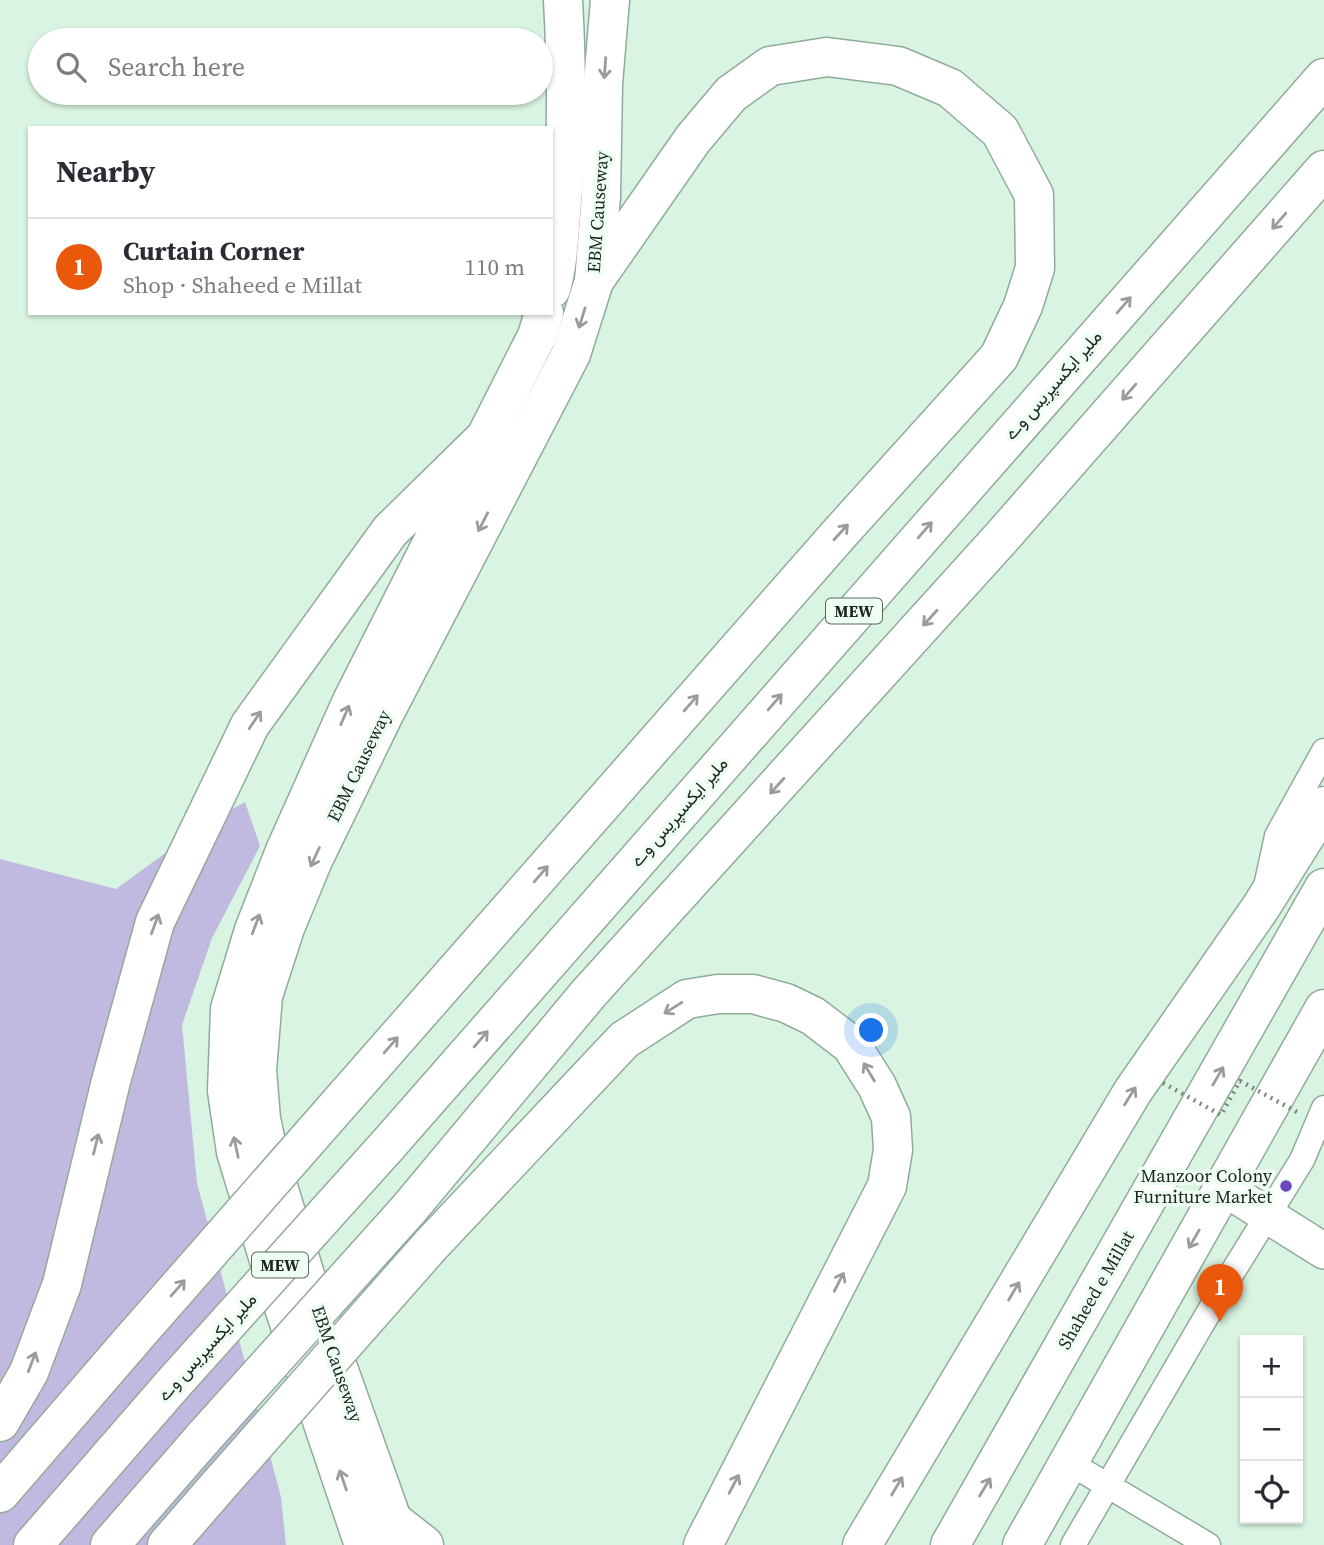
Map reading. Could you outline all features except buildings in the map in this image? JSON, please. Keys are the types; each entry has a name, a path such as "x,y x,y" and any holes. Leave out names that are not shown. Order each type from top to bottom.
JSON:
{"main road":[{"name":"EBM Causeway","path":"553,282 562,206 567,101 564,0"},
{"name":"EBM Causeway","path":"396,1533 305,1275 269,1157 261,1119 257,1070 263,996 285,928 313,860 384,714 571,354 594,281 601,196 603,84 610,0"},
{"path":"0,1493 840,533 999,357 1023,306 1035,268 1034,195 1000,131 950,88 898,66 827,57 770,66 730,94 693,139 594,281"},
{"name":"ملیر ایکسپریس وے","path":"33,1545 173,1384 387,1146 1324,78"},
{"path":"110,1545 408,1210 589,993 1001,538 1324,170"},
{"name":"EBM Causeway","path":"364,1545 280,1296 236,1152 227,1091 230,1009 254,930 285,851 352,701 537,337 543,315"},
{"path":"0,1422 29,1372 62,1284 111,1081 155,922 250,725 390,531 486,436"},
{"path":"862,1545 1133,1091 1261,906 1324,806"},
{"name":"Shaheed e Millat","path":"950,1545 1324,888"},
{"path":"167,1545 430,1246 624,1040 687,999 718,994 753,994 786,1003 813,1016 851,1045 877,1086 891,1117 893,1150 887,1186 703,1545"},
{"path":"1022,1545 1324,1009"},
{"path":"396,1533 424,1545"}],"street":[{"path":"1261,906 1277,836 1324,751"},
{"path":"1073,1545 1302,1160 1315,1119"},
{"path":"1224,1188 1324,1251"},
{"path":"1068,1462 1208,1545"}],"path":[{"path":"1163,1083 1221,1115 1240,1082 1315,1119"}],"shaded area":[{"path":"245,802 260,846 212,938 182,1025 197,1183 281,1497 286,1545 0,1545 0,859 116,889 205,824"}],"place":[{"name":"Manzoor Colony Furniture Market","path":"1286,1186"},
{"name":"Curtain Corner","path":"1220,1322"}]}
